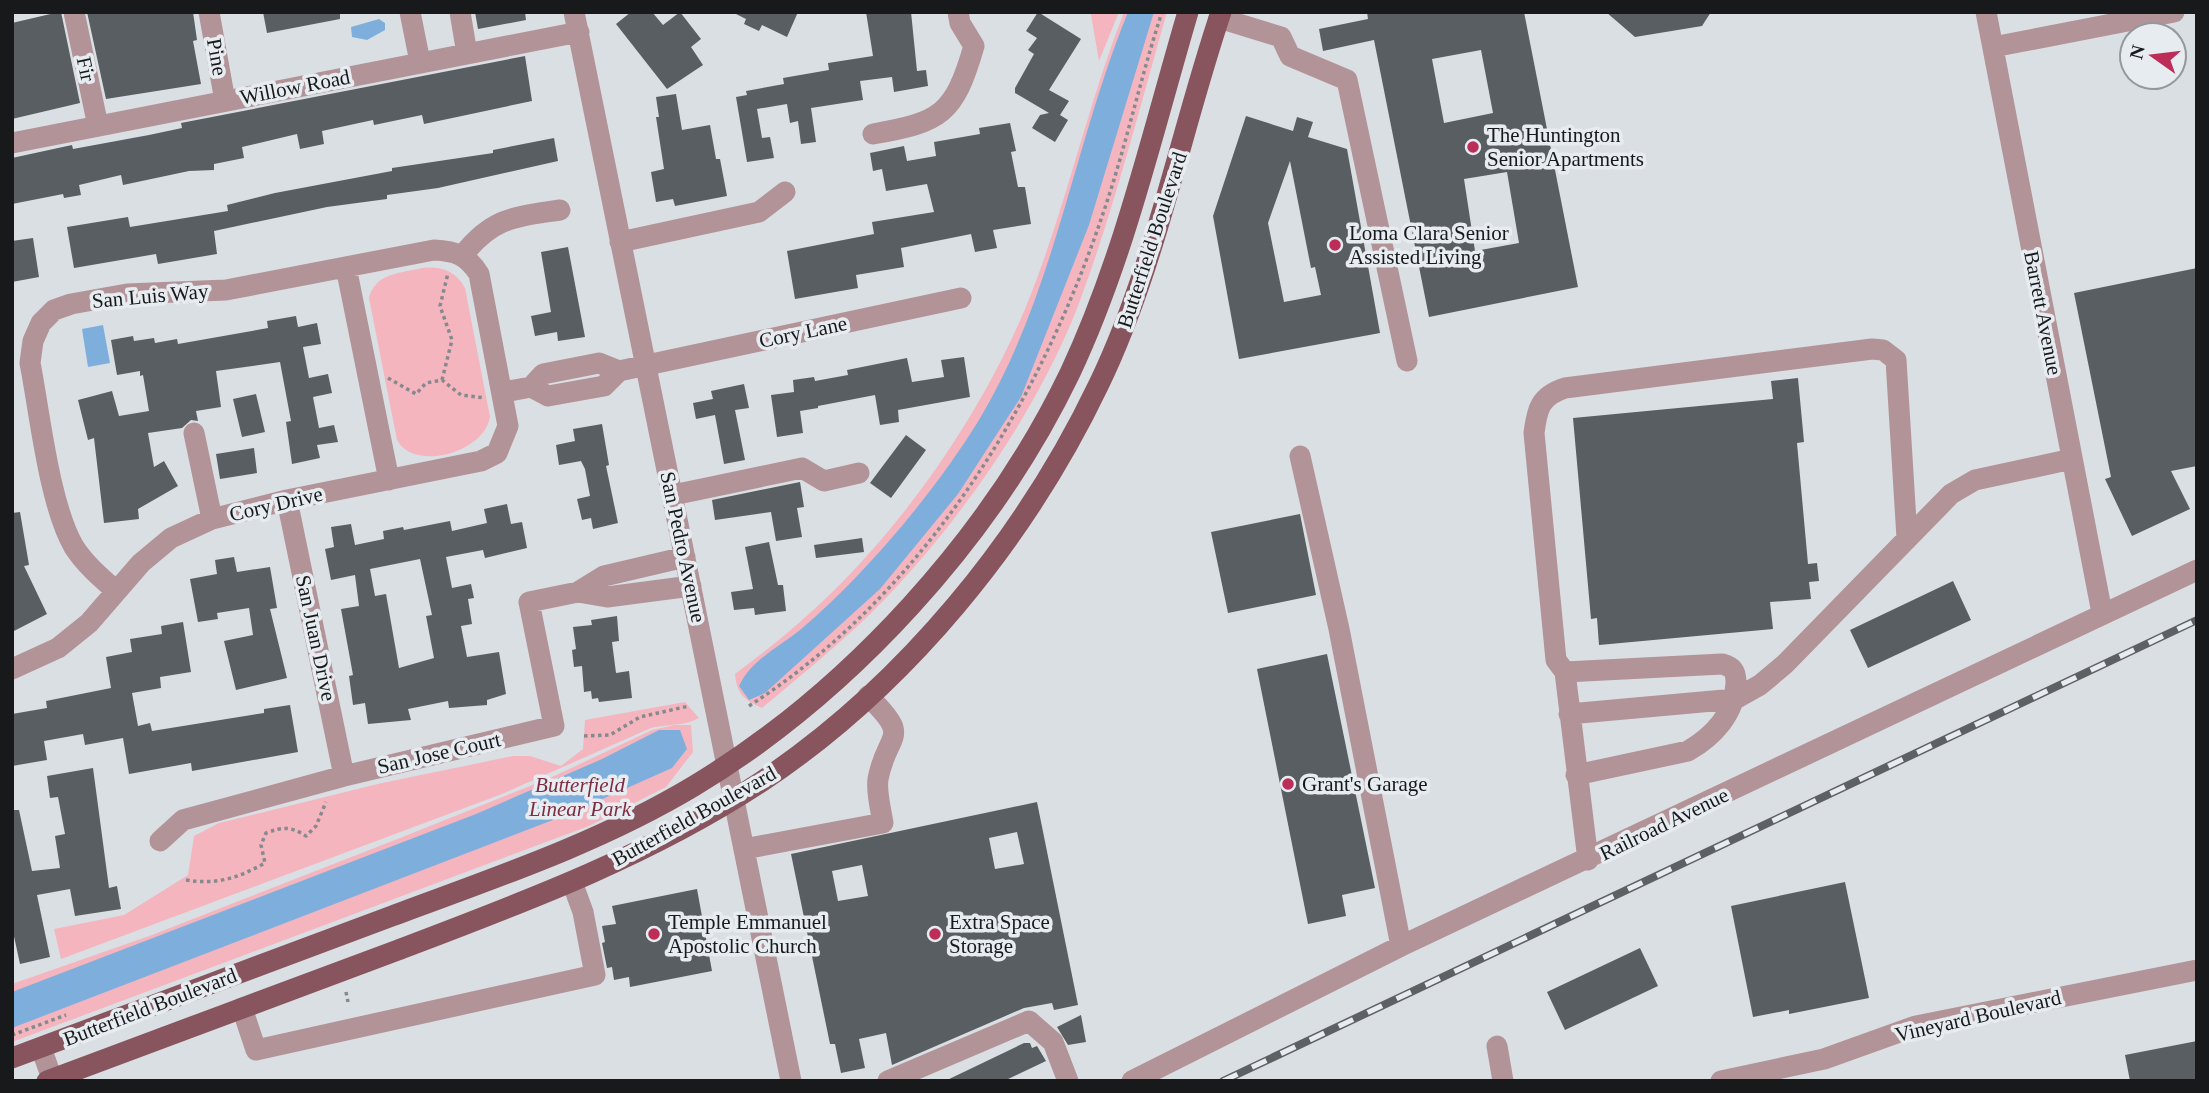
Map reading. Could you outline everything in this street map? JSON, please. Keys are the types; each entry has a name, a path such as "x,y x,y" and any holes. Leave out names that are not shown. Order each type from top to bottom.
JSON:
{"main road":[{"name":"Butterfield Boulevard","path":"12,1058 554,854 658,806 726,764 826,686 902,614 968,536 1037,435 1095,317 1118,255 1188,12"},
{"name":"Butterfield Boulevard","path":"51,1080 572,882 671,834 734,799 794,758 869,696 939,622 988,564 1033,500 1098,388 1149,263 1220,15"}],"street":[{"name":"Fir","path":"74,12 98,126"},
{"name":"Pine","path":"209,12 225,101"},
{"path":"410,12 420,62"},
{"path":"460,12 467,54"},
{"path":"873,134 919,126 946,111 964,80 974,46 960,23 958,12"},
{"name":"Barrett Avenue","path":"1986,12 2102,613"},
{"path":"1993,47 2174,12"},
{"path":"1220,15 1281,37 1290,56 1347,80 1407,361"},
{"name":"Willow Road","path":"12,143 467,54 576,22"},
{"name":"San Pedro Avenue","path":"576,22 791,1081"},
{"path":"620,242 759,212 785,192"},
{"path":"560,210 509,218 496,223 479,235 463,255 480,274 494,395 531,387 548,396 604,386 619,371 645,366"},
{"name":"San Luis Way","path":"115,590 93,570 75,547 60,515 30,363 33,341 41,323 54,310 71,304 127,294 226,290 433,250 463,255"},
{"path":"346,267 389,480"},
{"name":"Cory Lane","path":"645,366 961,298"},
{"path":"1588,860 1565,672 1556,660 1534,433 1537,411 1542,400 1550,393 1565,388 1872,349 1883,351 1896,360 1907,538"},
{"name":"Cory Drive","path":"12,669 58,649 89,623 141,563 171,538 212,519 287,500 481,461 497,453 508,426 494,395"},
{"path":"194,433 212,519"},
{"path":"1300,456 1339,629 1401,946"},
{"path":"1569,714 1735,699 1760,685 1785,664 1951,494 1975,480 2072,459"},
{"path":"673,495 802,468 824,481 859,472"},
{"name":"San Juan Drive","path":"287,500 344,776"},
{"name":"San Jose Court","path":"160,841 183,820 344,776 554,726 528,602 578,592 604,576 685,557"},
{"name":"Railroad Avenue","path":"1132,1081 1401,946 1588,860 2197,570"},
{"name":"San Jose Court","path":"578,592 607,597 691,586"},
{"path":"1565,672 1722,664 1731,667 1736,673 1735,699 1728,715 1699,745 1688,751 1576,775"},
{"path":"744,849 883,823 878,781 895,737 894,724 869,696"},
{"path":"242,1009 256,1050 595,975 583,912 572,882"},
{"name":"Vineyard Boulevard","path":"1721,1081 1824,1059 1916,1027 2197,970"},
{"path":"888,1081 1029,1021 1053,1042 1068,1081"},
{"path":"1497,1046 1503,1081"},
{"path":"41,1048 51,1080"}],"path":[{"path":"750,706 801,673 852,624 931,539 995,453 1045,360 1087,258 1112,186 1162,12"},
{"path":"442,380 452,340 440,306 448,273"},
{"path":"386,377 416,394 426,383 442,380 461,395 494,395"},
{"path":"584,736 610,735 640,717 689,706"},
{"path":"186,880 209,883 226,880 265,863 261,845 266,833 281,827 294,828 306,836 316,827 326,802"},
{"path":"346,992 348,1002"}],"green space":[{"path":"1090,12 1119,12 1099,61 1091,15"},
{"path":"1124,12 1167,12 1126,160 1091,270 1078,306 1041,385 995,462 913,568 870,614 824,656 762,708 756,705 740,691 735,674 801,621 868,554 930,477 983,394 1025,309 1039,272"},
{"path":"422,268 447,271 457,277 465,288 490,417 485,430 462,449 432,456 418,455 406,450 397,440 369,298 377,283 383,279"},
{"path":"685,702 699,718 651,728 502,794 61,959 54,929 124,915 188,875 194,836 219,823 382,783 513,756 530,756 561,766 583,749 585,720"},
{"name":"Butterfield Linear Park","path":"691,725 693,752 666,787 589,826 12,1042 12,984 152,935 550,778 652,730"}],"water":[{"path":"1128,12 1154,12 1089,225 1021,397 958,494 880,589 765,693 749,700 739,686 751,668 815,617 874,557 937,481 979,420 1005,372 1027,322 1092,115"},
{"path":"379,19 385,23 385,30 367,40 352,37 351,27"},
{"path":"103,325 110,363 88,367 82,329"},
{"name":"Butterfield Linear Park","path":"659,730 680,730 687,749 672,768 571,813 12,1028 12,992 476,814 602,759"}],"building":[{"path":"61,12 80,103 12,119 12,23"},
{"path":"87,12 193,12 197,40 193,41 201,84 106,99"},
{"path":"263,12 340,12 340,19 267,33"},
{"path":"475,12 525,12 526,20 478,29"},
{"path":"631,12 652,12 663,25 680,12 701,39 691,47 703,65 667,89 616,24"},
{"path":"732,12 798,12 787,37 762,25 759,31 744,24 746,19"},
{"path":"866,12 911,12 917,71 926,70 928,86 894,92 892,77 860,81 863,100 811,108 816,142 801,144 798,121 790,123 787,104 757,109 762,138 770,137 774,158 747,162 736,97 747,95 746,91 784,84 783,78 829,70 828,63 873,56"},
{"path":"1038,12 1081,39 1049,90 1069,101 1060,115 1068,120 1055,142 1032,128 1040,115 1049,113 1015,93 1015,88 1034,54 1028,50 1037,38 1026,31"},
{"name":"The Huntington Senior Apartments","path":"1367,12 1524,12 1578,287 1429,317 1374,40 1323,51 1319,29 1368,19","holes":["1481,50 1493,113 1444,123 1432,59","1507,172 1519,243 1475,251 1464,179"]},
{"path":"1606,12 1711,12 1702,26 1635,37"},
{"path":"525,56 532,101 424,124 422,115 374,125 373,120 322,131 324,144 300,149 297,134 242,147 244,158 214,164 214,170 189,171 123,185 121,175 79,185 81,195 64,198 63,194 12,204 12,158 72,145 73,149 149,135 182,128 181,123"},
{"path":"676,94 682,130 710,125 727,196 675,206 673,199 656,202 651,172 664,169 656,117 659,117 656,97"},
{"name":"Loma Clara Senior Assisted Living","path":"1246,116 1293,131 1297,117 1313,122 1308,137 1347,149 1380,333 1239,359 1213,216","holes":["1290,161 1311,268 1315,267 1321,295 1284,302 1268,223"]},
{"path":"1010,123 1016,151 1011,152 1018,187 1025,187 1031,224 993,230 997,248 975,252 971,234 901,248 904,267 856,275 858,288 795,299 787,251 874,234 872,222 934,212 927,184 886,191 882,169 873,171 870,153 904,146 907,161 936,156 934,142 980,134 979,128"},
{"path":"554,138 558,161 438,188 387,195 387,199 327,207 214,231 217,254 158,264 156,254 74,268 67,227 128,217 130,227 228,211 227,205 275,193 392,171 392,168 493,153 493,150"},
{"path":"33,238 39,277 12,282 12,241"},
{"path":"568,247 585,337 558,341 557,332 535,336 531,316 551,312 541,252"},
{"path":"2197,268 2197,466 2171,471 2190,509 2132,536 2105,479 2111,477 2074,293"},
{"path":"296,316 298,327 317,323 321,344 303,347 309,378 328,374 332,393 313,397 319,428 334,425 338,442 317,445 320,458 292,464 286,422 291,421 280,362 216,371 221,407 196,411 198,421 191,420 182,428 148,433 154,467 164,461 178,486 138,509 139,519 104,523 94,438 88,440 78,400 112,391 119,416 149,411 143,375 140,376 140,371 117,375 111,340 133,336 134,341 154,338 155,343 177,339 178,344 268,328 267,321"},
{"path":"964,357 970,397 898,410 899,422 880,425 875,395 818,406 800,411 803,433 777,437 771,395 794,392 793,380 814,377 815,381 848,375 847,370 907,358 912,382 944,377 941,360"},
{"path":"1798,378 1804,442 1797,443 1808,564 1817,563 1819,581 1809,582 1811,599 1770,602 1773,629 1599,645 1597,618 1591,619 1573,418 1773,399 1771,381"},
{"path":"744,384 749,408 735,410 745,460 724,464 715,415 696,419 693,403 713,399 711,391"},
{"path":"256,394 265,432 242,437 233,399"},
{"path":"602,424 609,465 606,466 618,523 593,529 591,518 582,520 577,499 590,496 585,469 581,461 559,465 556,445 575,441 573,429"},
{"path":"906,435 926,450 891,498 870,483"},
{"path":"254,448 257,473 220,479 216,454"},
{"path":"800,482 804,507 797,508 802,537 776,541 771,512 715,520 712,500"},
{"path":"507,504 511,524 522,522 527,548 485,558 483,550 446,557 452,588 471,584 474,598 468,599 472,624 461,626 467,657 499,652 506,694 487,700 487,705 449,708 448,701 408,709 411,720 368,724 365,703 353,705 349,676 353,675 341,609 359,606 355,575 331,580 325,549 334,547 331,527 351,524 355,545 384,539 383,531 403,527 404,530 450,521 452,531 487,523 484,509","holes":["420,559 432,615 426,616 434,658 399,668 386,594 375,596 370,569"]},
{"path":"20,512 29,565 24,566 47,614 12,632 12,513"},
{"path":"1300,514 1316,595 1228,613 1211,532"},
{"path":"862,538 864,552 816,558 814,545"},
{"path":"769,542 778,585 783,585 786,611 755,615 754,608 734,610 731,592 753,589 745,547"},
{"path":"234,557 237,572 270,567 277,608 270,609 287,678 236,690 224,641 253,635 249,608 217,613 218,619 198,622 190,579 217,574 215,560"},
{"path":"1953,581 1971,620 1868,668 1850,630"},
{"path":"617,616 619,641 612,642 616,673 629,671 632,698 599,702 598,698 592,699 591,691 584,692 582,666 574,667 572,650 576,649 573,627 592,625 591,620"},
{"path":"183,622 191,672 160,677 161,688 132,693 138,726 150,723 152,731 264,713 264,709 290,705 298,752 192,771 191,763 129,774 123,738 85,745 83,734 44,741 47,760 12,766 12,714 47,708 46,701 111,688 106,657 132,652 130,639 162,634 161,626"},
{"path":"1327,654 1375,888 1342,895 1346,916 1308,924 1257,669"},
{"path":"93,768 109,888 117,886 121,909 75,916 70,889 37,895 50,957 20,964 12,927 12,810 19,810 32,871 60,868 55,836 65,834 58,797 50,798 47,776"},
{"path":"1037,802 1078,1005 1054,1010 1052,1003 1024,1008 892,1065 886,1033 859,1039 865,1068 841,1073 835,1044 830,1044 791,854","holes":["1017,832 1024,864 995,869 989,838","862,865 868,896 838,901 832,871"]},
{"path":"1845,882 1869,998 1789,1014 1789,1010 1753,1017 1731,906"},
{"name":"Temple Emmanuel Apostolic Church","path":"697,889 712,971 630,987 629,977 614,980 612,967 607,968 602,943 605,942 602,926 616,924 612,906"},
{"path":"1640,948 1658,986 1565,1030 1547,992"},
{"path":"1081,1015 1086,1042 1068,1045 1057,1027"},
{"path":"2197,1041 2197,1081 2130,1081 2125,1055"},
{"path":"1024,1043 1030,1043 1032,1048 1037,1046 1046,1061 1004,1081 945,1081"}],"railway":[{"path":"1223,1081 2197,620"}],"place":[{"name":"The Huntington Senior Apartments","path":"1473,147"},
{"name":"Loma Clara Senior Assisted Living","path":"1335,245"},
{"name":"Grant's Garage","path":"1288,784"},
{"name":"Temple Emmanuel Apostolic Church","path":"654,934"},
{"name":"Extra Space Storage","path":"935,934"}]}
